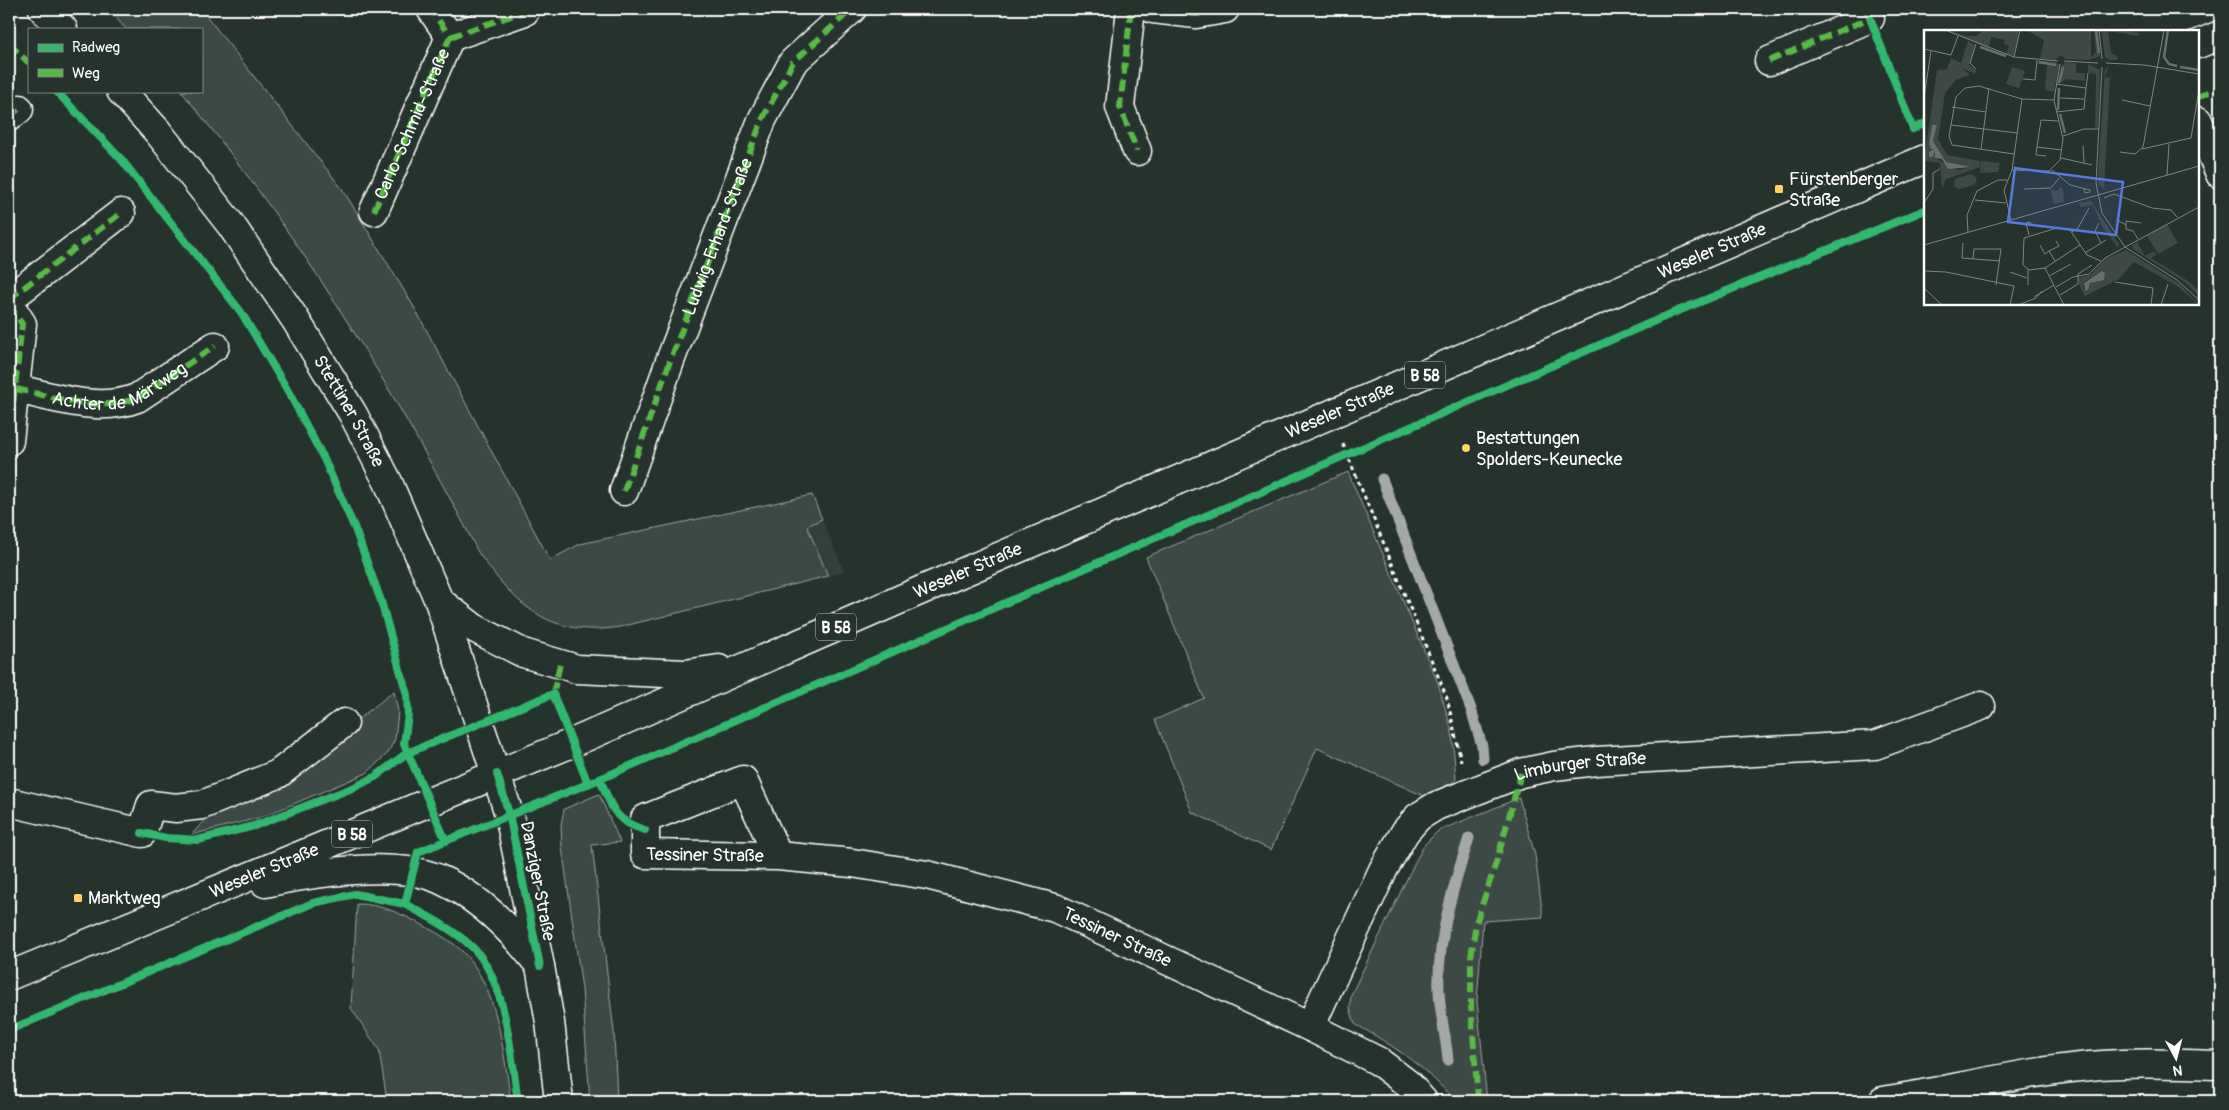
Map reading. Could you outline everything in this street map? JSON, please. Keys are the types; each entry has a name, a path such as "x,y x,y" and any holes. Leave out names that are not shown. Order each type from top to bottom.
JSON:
{"street":[{"path":"43,9 62,28"},
{"name":"Carlo-Schmid-Straße","path":"431,9 450,38"},
{"name":"Ludwig-Erhard-Straße","path":"624,491 670,361 762,120 793,62 852,9"},
{"path":"1131,9 1120,107 1138,151"},
{"path":"1153,9 1196,14 1225,9"},
{"name":"Carlo-Schmid-Straße","path":"374,211 450,38 525,10"},
{"path":"1769,61 1868,14"},
{"path":"2199,44 2220,35"},
{"name":"Stettiner Straße","path":"122,92 158,132 231,225 295,319 358,422 388,482 439,600 498,774"},
{"path":"2199,124 2220,174"},
{"name":"Weseler Straße","path":"9,976 498,774 1924,159"},
{"path":"9,299 121,213"},
{"path":"9,304 22,324 9,441"},
{"name":"Achter de Märtweg","path":"16,389 96,405 125,403 138,398 215,346"},
{"path":"439,600 474,628 523,653 577,669 685,674 748,666"},
{"name":"Limburger Straße","path":"1310,1027 1383,870 1405,832 1418,817 1436,806 1521,773 1554,766 1596,761 1875,745 1981,706"},
{"path":"9,802 142,833 151,805 182,808 202,805 278,774 344,723"},
{"name":"Danziger Straße","path":"498,774 509,814 540,966 550,1022 559,1101"},
{"name":"Tessiner Straße","path":"778,856 743,780 646,819 645,854 778,856 852,863 927,875 1055,908 1310,1027 1378,1061 1408,1084 1422,1101"},
{"path":"207,895 280,880 321,874 385,869 414,872 438,878 482,905 524,945 540,966"},
{"path":"1884,1101 2090,1066 2150,1063 2220,1065"}],"path":[{"path":"1868,14 1913,129 1919,126"},
{"path":"1330,415 1447,698 1469,793"}],"shaded area":[{"path":"108,9 201,9 343,190 414,307 550,560 580,544 812,495 822,519 807,526 828,576 620,627 574,628 537,614 521,602 506,588 478,552 393,396 308,261 214,132 182,92 202,92 202,28 125,28"},
{"path":"1348,472 1438,683 1452,732 1456,779 1452,783 1424,796 1317,748 1271,850 1192,812 1155,720 1204,698 1146,557"},
{"path":"822,519 844,571 828,576 807,526"},
{"path":"394,691 398,712 395,739 388,753 367,773 262,817 191,835 220,805 282,780"},
{"path":"599,794 620,842 592,845 614,1032 617,1101 590,1101 582,989 562,847 561,825 564,809"},
{"path":"1519,798 1535,855 1543,917 1483,921 1477,1001 1487,1101 1455,1101 1433,1078 1409,1058 1355,1024 1350,1008 1351,995 1425,844 1438,831"},
{"path":"357,904 381,907 419,923 456,946 474,965 484,982 497,1021 511,1101 387,1101 379,1050 351,1008"}],"waterway":[{"path":"1382,479 1471,709 1482,746 1483,759"},
{"path":"1448,1060 1439,991 1439,971 1447,913 1469,838"}],"marked path":[{"path":"374,211 450,37 431,9"},
{"path":"624,491 670,361 762,120 793,62 852,9"},
{"path":"1131,9 1120,107 1137,151"},
{"path":"1153,9 1196,14 1225,9"},
{"path":"1769,61 1870,18 1866,9"},
{"path":"450,37 525,11"},
{"path":"9,44 28,62"},
{"path":"2199,97 2220,87"},
{"path":"9,117 19,109"},
{"path":"9,299 121,213"},
{"path":"9,304 22,324 9,441"},
{"path":"16,389 92,404 122,402 137,398 215,346"},
{"path":"553,694 560,664"},
{"path":"1478,1101 1471,1007 1471,957 1476,923 1497,860 1521,773"}],"cycle path":[{"path":"1870,18 1913,129 1924,124"},
{"path":"57,92 121,159 241,312 288,391 324,459 355,529 381,601 407,695 408,714 404,744 446,841"},
{"path":"9,1030 313,903 355,894 405,904 418,852 600,779 1673,313 1924,210"},
{"path":"142,833 166,838 198,840 254,826 355,787 375,777 407,753 553,694 588,784"},
{"path":"497,774 509,814 540,966"},
{"path":"600,779 615,812 626,822 645,830"},
{"path":"405,904 461,937 476,951 486,966 495,983 506,1023 518,1101"}],"place":[{"name":"Fürstenberger Straße","path":"1779,189"},
{"name":"Bestattungen Spolders-Keunecke","path":"1466,448"},
{"name":"Marktweg","path":"78,898"}]}
